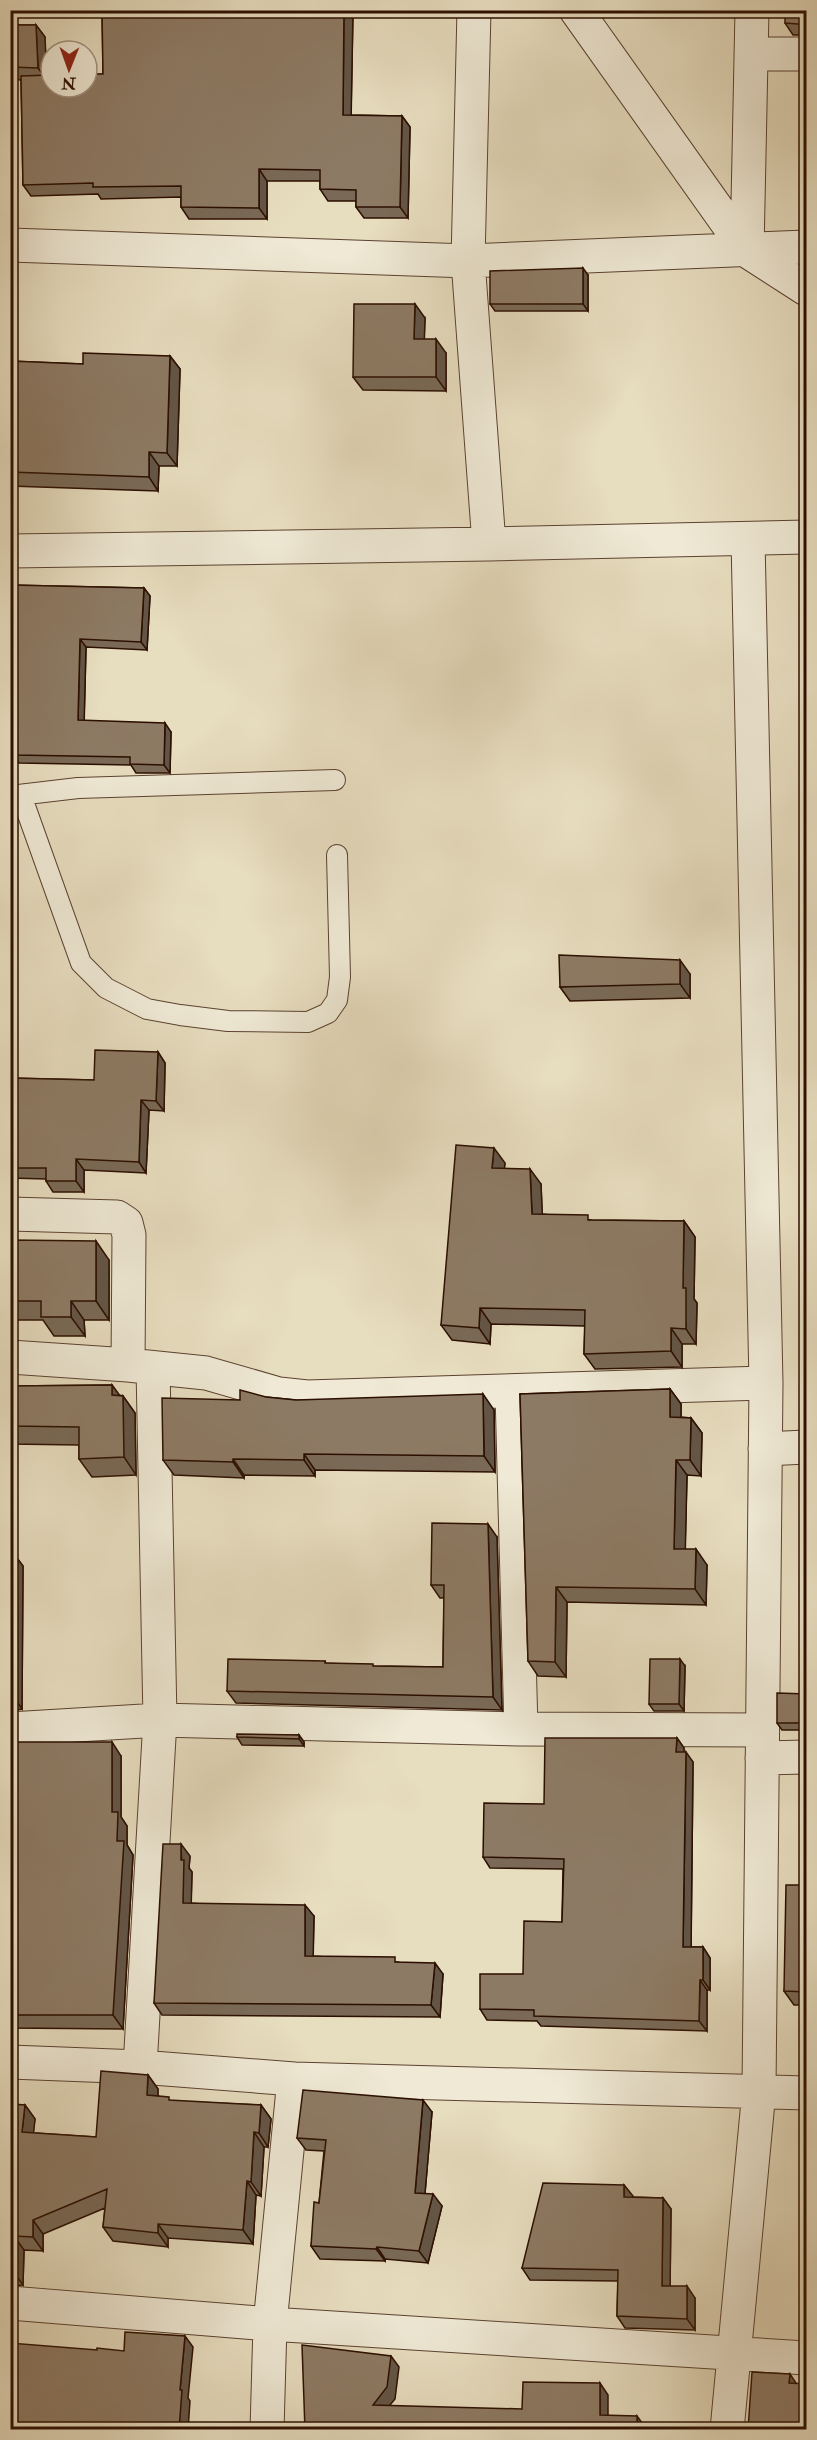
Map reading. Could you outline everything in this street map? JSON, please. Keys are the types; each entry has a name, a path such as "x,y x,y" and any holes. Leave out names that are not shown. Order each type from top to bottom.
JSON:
{"street":[{"path":"474,10 468,261 489,544"},
{"path":"576,10 747,251 807,289"},
{"path":"747,251 752,10"},
{"path":"751,54 807,54"},
{"path":"10,245 468,261 807,248"},
{"path":"10,551 807,537"},
{"path":"727,2430 759,2091 766,1383 748,539"},
{"path":"10,1214 117,1216 126,1223 129,1235 141,1366 160,1720 140,2067"},
{"path":"10,1357 206,1373 279,1394 307,1397 512,1393 766,1383"},
{"path":"512,1393 521,1729"},
{"path":"765,1449 807,1447"},
{"path":"10,1729 160,1720 521,1729 762,1744 807,1757"},
{"path":"10,2062 140,2067 294,2079 807,2093"},
{"path":"267,2430 270,2324 294,2079"},
{"path":"10,2303 270,2324 807,2358"}],"lane":[{"path":"335,780 78,788 16,795 81,963 106,988 147,1009 228,1021 308,1022 328,1013 337,1000 340,976 337,855"}],"building":[{"path":"102,10 344,10 343,115 402,116 400,207 356,207 356,190 320,189 320,170 259,169 259,208 181,207 181,186 93,187 93,183 23,185 21,76 39,75 39,99 99,99 99,74 103,74"},
{"path":"785,10 807,10 807,26 785,23"},
{"path":"10,25 36,25 38,68 10,67"},
{"path":"583,268 583,304 490,304 490,271"},
{"path":"354,304 415,304 414,339 436,339 436,377 353,377"},
{"path":"83,353 170,356 167,453 149,452 149,477 10,472 10,361 83,364"},
{"path":"10,585 144,588 141,642 80,639 78,720 165,723 164,765 130,764 130,757 14,755 14,743 10,742"},
{"path":"559,955 680,960 680,984 560,987"},
{"path":"95,1050 158,1052 156,1101 141,1100 139,1162 76,1159 76,1181 46,1181 46,1168 10,1168 10,1078 94,1080"},
{"path":"456,1145 494,1148 492,1168 530,1169 532,1214 588,1215 588,1220 684,1221 683,1288 686,1288 686,1329 671,1328 671,1351 584,1354 585,1310 480,1308 479,1328 441,1325"},
{"path":"803,1201 807,1202 807,1244 802,1244"},
{"path":"10,1240 96,1241 96,1301 71,1301 71,1317 41,1317 41,1301 10,1301"},
{"path":"112,1385 112,1395 123,1396 124,1457 79,1459 79,1427 10,1426 10,1386"},
{"path":"670,1389 670,1417 691,1418 690,1460 676,1460 674,1549 696,1549 695,1589 556,1587 555,1662 528,1661 520,1394"},
{"path":"240,1390 266,1397 296,1400 483,1394 484,1456 304,1454 304,1460 233,1459 233,1462 163,1460 162,1398 240,1400"},
{"path":"432,1523 488,1524 493,1697 227,1691 228,1659 443,1667 444,1585 431,1585"},
{"path":"650,1659 680,1659 679,1704 649,1704"},
{"path":"777,1693 807,1694 807,1723 777,1723"},
{"path":"237,1734 299,1735 299,1739 237,1737"},
{"path":"545,1738 677,1738 676,1752 686,1752 683,1947 703,1947 699,2021 534,2016 534,2010 480,2009 480,1974 523,1974 524,1921 562,1922 564,1859 483,1857 484,1803 544,1804"},
{"path":"10,1742 112,1742 112,1812 118,1812 117,1841 124,1841 113,2015 10,2015"},
{"path":"163,1844 181,1844 181,1860 184,1860 183,1903 305,1905 305,1956 395,1957 395,1962 435,1963 431,2005 154,2003"},
{"path":"786,1885 807,1885 807,1992 784,1991"},
{"path":"101,2071 148,2075 147,2095 169,2097 169,2100 261,2105 259,2133 254,2132 251,2182 247,2181 243,2230 158,2224 158,2233 103,2227 107,2189 33,2220 33,2237 14,2236 13,2271 10,2271 10,2104 25,2105 22,2132 96,2137"},
{"path":"303,2090 423,2100 415,2193 433,2194 419,2251 377,2247 376,2249 311,2246 314,2202 319,2203 326,2140 297,2138"},
{"path":"543,2183 624,2185 624,2197 663,2198 662,2286 687,2286 687,2319 617,2316 618,2270 522,2268"},
{"path":"125,2332 185,2336 179,2430 10,2430 10,2343 124,2351"},
{"path":"302,2345 391,2356 387,2387 373,2405 522,2409 523,2382 600,2383 600,2415 637,2416 637,2430 305,2430"},
{"path":"752,2372 790,2374 789,2383 807,2384 807,2430 748,2430"}]}
